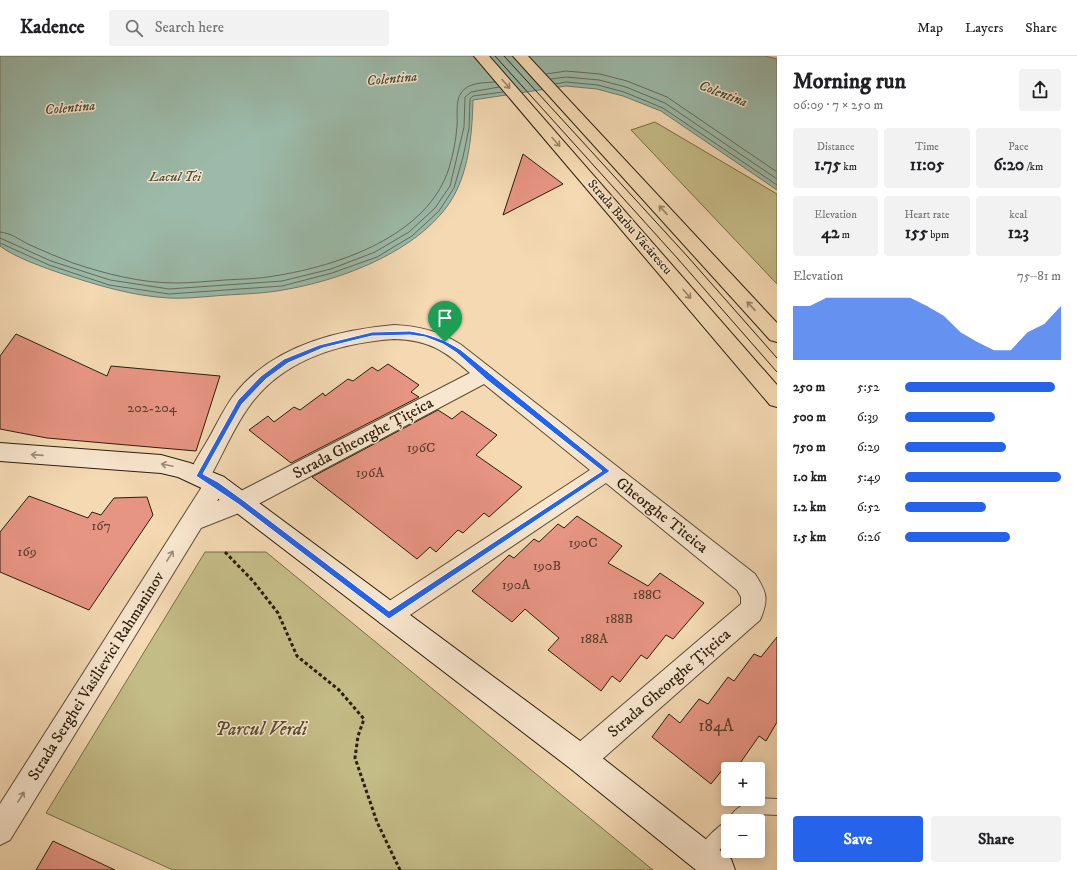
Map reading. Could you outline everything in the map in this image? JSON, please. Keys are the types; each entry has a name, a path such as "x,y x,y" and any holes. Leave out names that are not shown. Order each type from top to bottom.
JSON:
{"main road":[{"name":"Strada Barbu Văcărescu","path":"481,56 777,399"},
{"path":"520,56 777,335"}],"street":[{"name":"Gheorghe Titeica","path":"208,480 240,402 263,378 286,361 322,346 372,334 410,333 426,335 450,346 746,582 753,593 755,605"},
{"name":"Strada Gheorghe Țițeica","path":"241,502 485,374"},
{"path":"0,452 161,464 182,469 208,480 241,502 581,759 711,863"},
{"path":"389,615 606,471"},
{"name":"Strada Serghei Vasilievici Rahmaninov","path":"0,830 192,522 208,480"},
{"path":"192,522 241,502"},
{"name":"Strada Gheorghe Țițeica","path":"581,759 751,612 755,605"}],"lane":[{"path":"743,814 754,806 767,805 777,807"},
{"path":"711,863 721,843"}],"path":[{"path":"226,552 253,581 278,613 298,656 338,690 364,719 358,736 355,758 377,822 400,870"}],"green space":[{"path":"655,122 777,194 777,284 631,130"},
{"name":"Parcul Verdi","path":"205,552 266,552 653,870 173,870 46,813"}],"water":[{"name":"Lacul Tei","path":"0,56 765,56 777,59 777,190 661,111 623,96 597,89 566,86 473,100 470,145 467,160 463,175 450,202 441,214 426,229 409,242 389,254 347,273 304,286 283,290 186,298 142,295 102,286 56,272 21,258 0,246"}],"building":[{"path":"523,154 563,184 503,215"},
{"path":"16,334 107,376 111,366 220,376 196,451 47,438 0,429 0,356"},
{"path":"388,364 419,385 411,392 419,397 291,463 249,430 268,416 274,422 294,407 300,410 323,393 325,396 348,379 353,381 372,367 378,371"},
{"path":"438,410 452,419 462,411 497,435 476,455 522,487 489,517 484,513 463,533 458,530 436,552 430,547 417,559 312,477"},
{"path":"29,496 88,518 92,512 101,515 114,498 147,497 153,515 89,610 0,572 0,532"},
{"path":"577,516 622,546 608,563 648,586 660,573 704,603 673,639 666,635 647,659 641,655 620,682 612,676 601,691 548,650 559,638 525,609 512,622 472,591 509,555 514,558 534,539 539,542 558,524 564,528"},
{"path":"777,637 777,722 766,741 759,736 741,762 721,762 721,772 711,784 652,737 669,714 680,723 699,699 708,704 728,677 734,681 754,654 761,657"},
{"path":"53,841 115,870 36,870"}],"tram line":[{"path":"495,56 678,259 777,372"},
{"path":"504,56 688,257 777,358"}],"route":[{"path":"410,333 426,335 445,342 606,471 389,615 241,502 216,484 199,476 240,402 263,378 286,361 322,346 372,334 410,333"}],"water label":[{"name":"Colentina","path":"392,79"},
{"name":"Colentina","path":"723,94"},
{"name":"Colentina","path":"70,108"}]}
